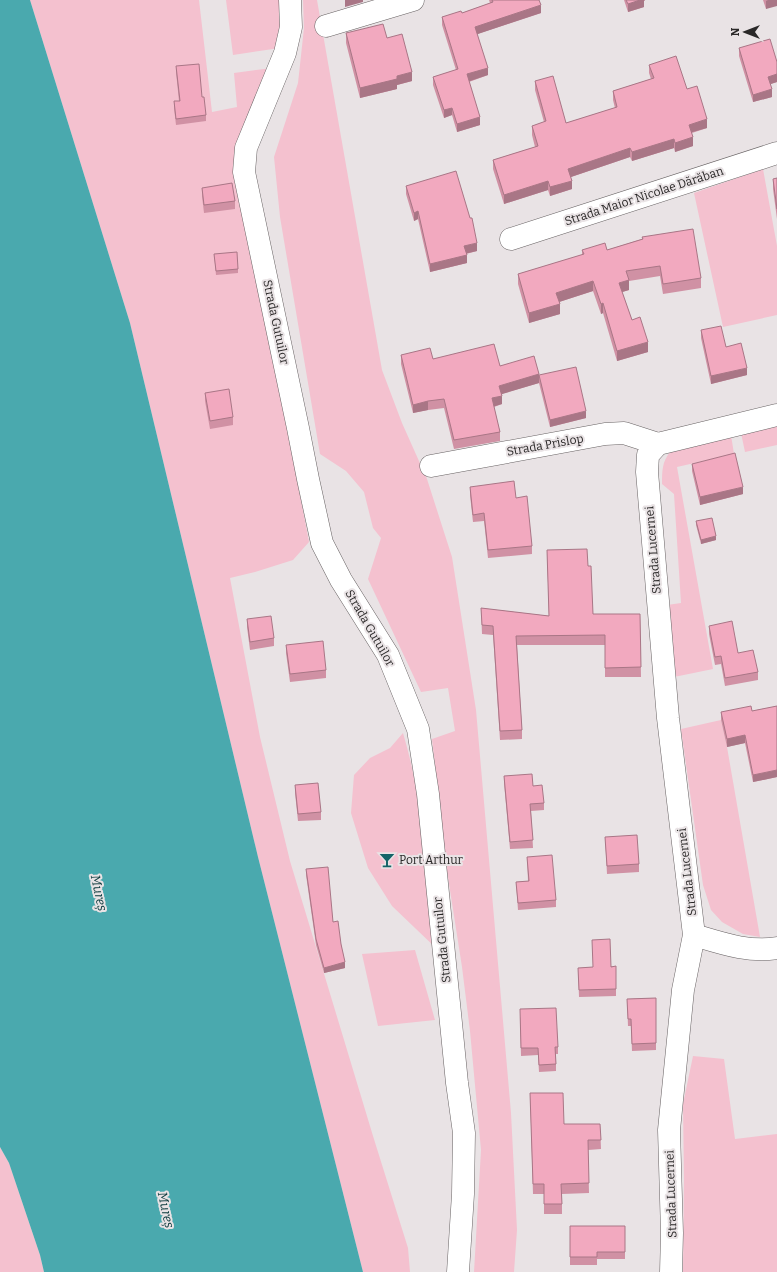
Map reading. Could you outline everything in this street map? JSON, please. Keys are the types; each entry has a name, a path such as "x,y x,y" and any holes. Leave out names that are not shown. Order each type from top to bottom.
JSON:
{"street":[{"name":"Strada Gutuilor","path":"290,0 291,27 285,53 246,148 244,172 322,543 341,580 388,655 418,729 428,794 457,1083 464,1133 463,1194 458,1272"},
{"path":"326,26 413,0"},
{"name":"Strada Maior Nicolae Dărăban","path":"512,239 777,153"},
{"path":"658,444 777,415"},
{"name":"Strada Prislop","path":"431,466 606,434 624,433 658,444"},
{"name":"Strada Lucernei","path":"658,444 648,455 647,472 668,718 694,935 683,990 669,1130 672,1233 671,1272"},
{"path":"694,935 740,948 777,948"}],"shaded area":[{"path":"30,0 199,0 212,112 237,107 234,73 272,68 242,137 256,262 309,542 293,560 230,578 260,737 290,861 408,1248 410,1272 363,1272 258,857 130,323"},
{"path":"226,0 284,0 280,48 233,55"},
{"path":"303,0 317,0 382,370 402,423 427,479 452,557 476,710 511,1113 517,1230 514,1272 474,1272 481,1150 470,1031 447,871 432,739 455,731 448,688 421,692 368,579 381,538 373,528 364,492 346,471 320,454 280,217 274,157 298,83 304,28"},
{"path":"763,169 777,246 777,315 723,327 694,193"},
{"path":"777,426 777,445 745,452 741,433"},
{"path":"731,435 734,454 677,467 713,669 674,677 667,605 681,603 674,494 662,484 663,467 665,459 670,452"},
{"path":"721,720 760,937 743,934 722,922 711,910 703,885 681,729"},
{"path":"403,733 421,814 429,868 438,950 392,906 368,868 351,813 354,775 370,758 390,748"},
{"path":"415,950 435,1020 378,1026 362,954"},
{"path":"693,1056 724,1059 735,1139 777,1134 777,1272 683,1272 683,1104"},
{"path":"0,1147 9,1163 40,1255 44,1272 0,1272"}],"water":[{"name":"Mureș","path":"0,0 30,0 130,323 258,857 363,1272 44,1272 40,1255 9,1163 0,1147"}],"building":[{"path":"492,0 539,0 541,5 475,27 488,68 467,74 480,117 457,124 452,108 444,110 433,77 458,69 442,17 461,11 462,13 493,2"},
{"path":"626,0 640,0 628,4"},
{"path":"383,24 387,38 402,34 412,72 397,76 397,79 360,88 346,33"},
{"path":"770,39 777,62 777,74 768,77 772,89 753,95 739,48"},
{"path":"676,56 687,89 697,86 707,119 689,125 693,137 675,143 674,139 632,152 630,148 568,169 572,181 550,187 548,181 504,195 493,160 538,146 532,126 546,121 535,81 553,76 566,123 617,107 613,91 654,78 649,65"},
{"path":"199,64 202,97 204,97 206,115 176,119 174,101 180,101 176,66"},
{"path":"456,171 470,218 472,218 477,243 464,246 467,255 430,264 418,211 414,213 406,186"},
{"path":"777,178 777,209 773,179"},
{"path":"232,183 235,201 204,205 202,188"},
{"path":"693,229 701,278 663,284 660,266 626,271 629,280 619,283 632,320 640,317 648,342 617,351 603,303 601,304 593,281 556,293 560,304 529,313 518,274 584,254 582,250 605,243 607,250 643,239 642,237"},
{"path":"237,252 238,269 216,271 214,254"},
{"path":"721,326 726,347 741,343 747,368 711,376 701,330"},
{"path":"494,344 500,366 534,356 539,374 499,386 502,396 492,398 500,432 454,440 444,399 413,405 401,355 430,348 433,359"},
{"path":"576,367 586,411 550,420 539,375"},
{"path":"229,389 233,417 210,421 205,393"},
{"path":"735,453 743,487 700,497 692,464"},
{"path":"514,481 516,498 527,496 532,546 488,550 484,513 473,515 470,487"},
{"path":"712,518 716,536 701,540 696,521"},
{"path":"587,549 588,566 591,566 593,614 640,614 641,667 605,668 605,635 516,636 522,730 500,731 493,626 482,625 481,608 549,616 547,550"},
{"path":"271,616 274,638 250,642 247,619"},
{"path":"732,621 738,653 753,650 758,672 725,678 721,656 715,657 709,626"},
{"path":"323,641 326,670 290,674 286,645"},
{"path":"751,706 752,711 777,706 777,770 753,775 745,735 727,739 721,712"},
{"path":"532,774 533,786 542,785 544,803 530,804 533,840 510,842 504,776"},
{"path":"318,783 321,812 298,814 295,785"},
{"path":"637,835 639,864 607,866 605,837"},
{"path":"552,855 556,900 518,903 516,882 529,881 527,857"},
{"path":"328,867 333,922 338,921 345,962 324,968 316,939 306,869"},
{"path":"610,939 611,967 616,966 616,989 579,990 578,968 593,967 592,940"},
{"path":"656,998 656,1043 632,1044 631,1019 628,1019 627,999"},
{"path":"556,1008 558,1047 555,1047 556,1064 539,1065 538,1048 521,1048 520,1009"},
{"path":"530,1093 563,1093 564,1124 600,1124 601,1140 588,1140 589,1183 561,1184 562,1204 544,1204 544,1184 533,1184"},
{"path":"570,1226 625,1226 625,1252 597,1252 597,1257 570,1257"}],"place":[{"name":"Port Arthur","path":"387,860"}]}
